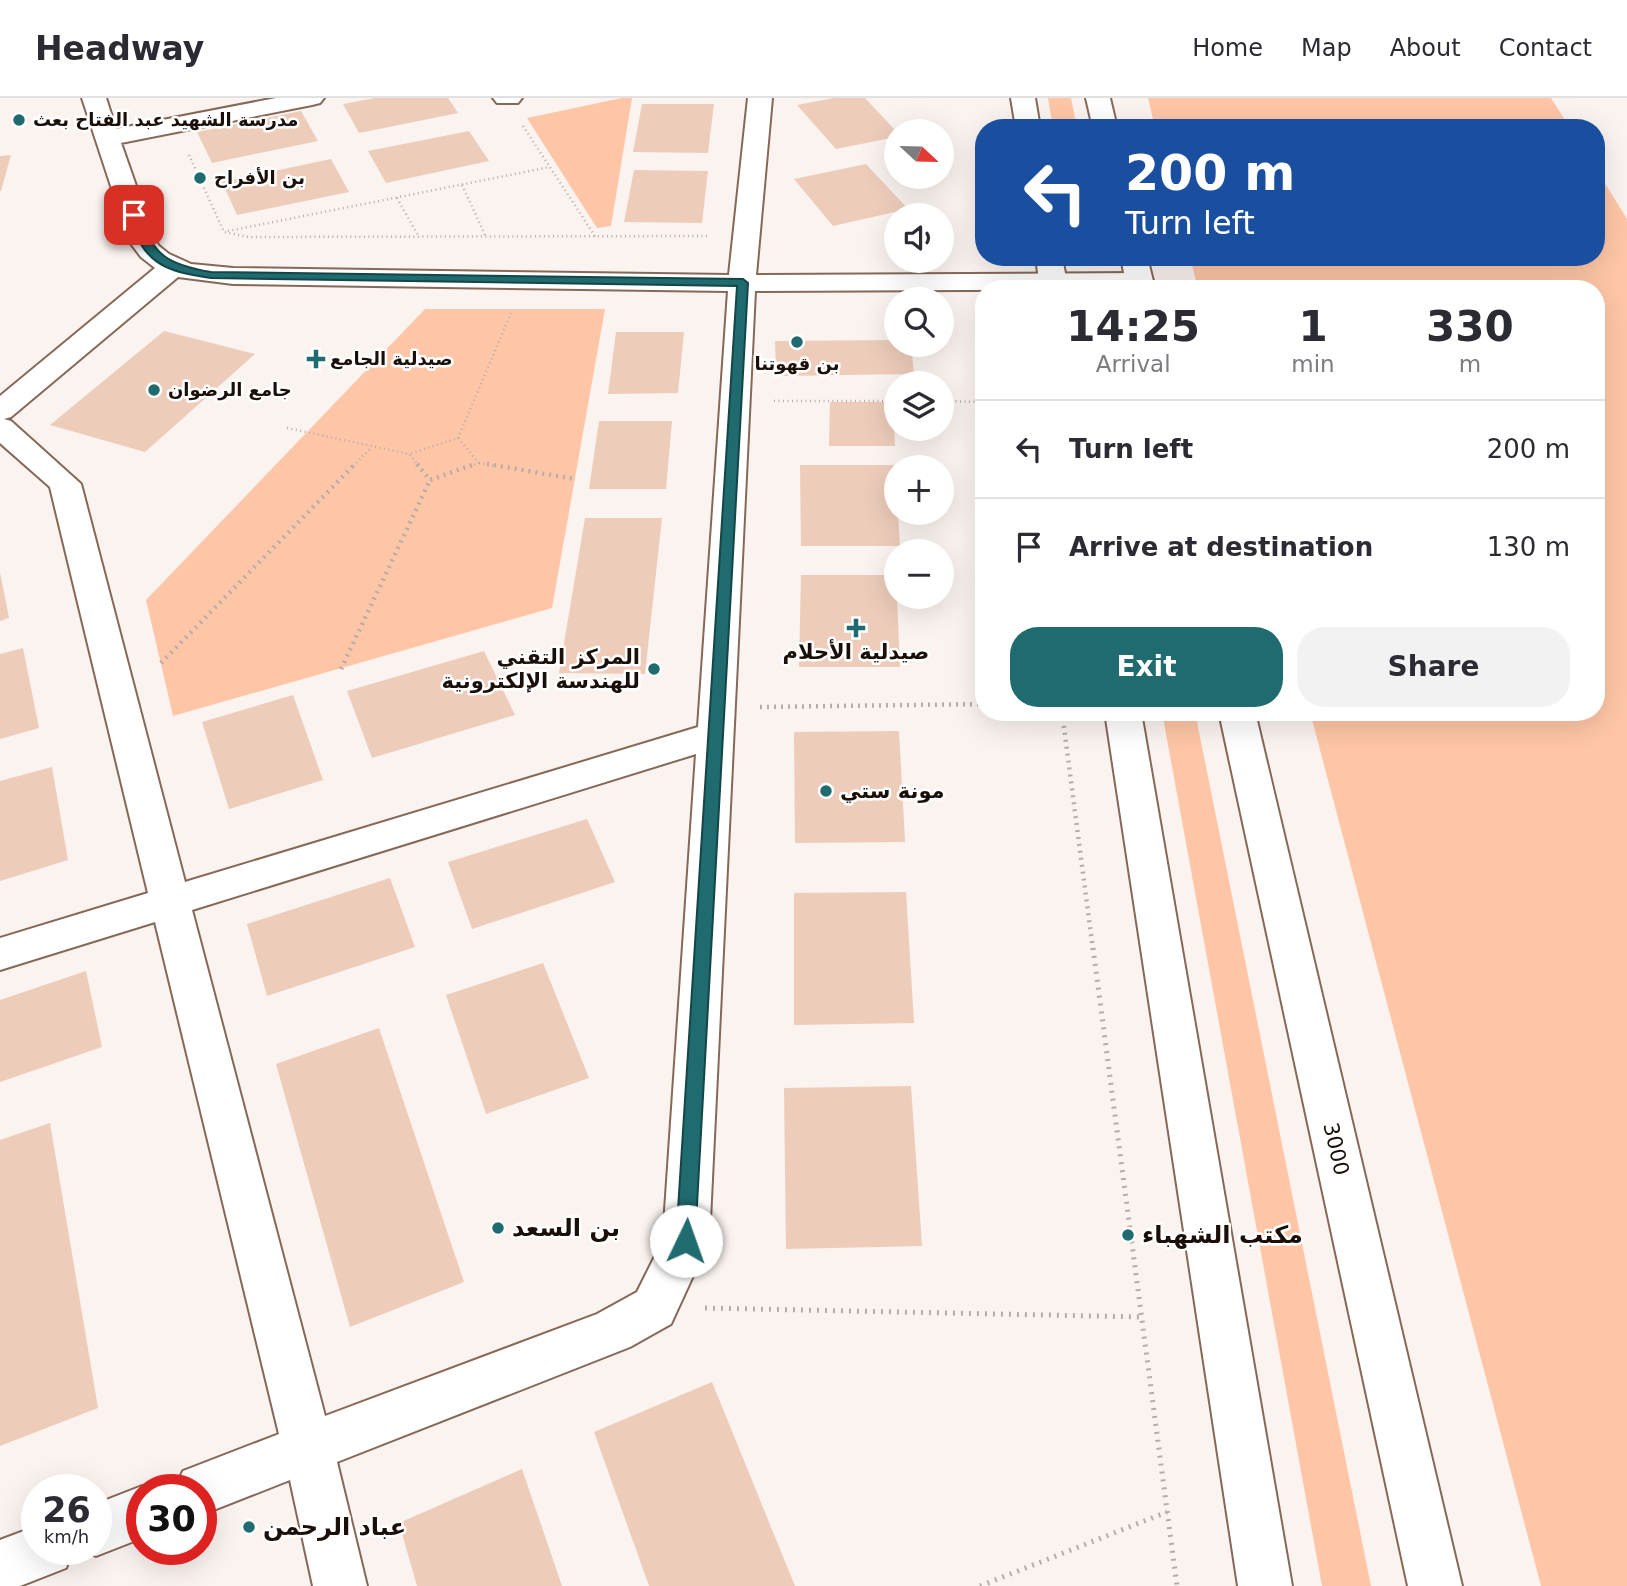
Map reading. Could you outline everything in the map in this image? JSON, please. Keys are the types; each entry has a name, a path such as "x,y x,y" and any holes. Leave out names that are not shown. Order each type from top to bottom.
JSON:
{"street":[{"path":"94,98 142,241 159,260 173,267 211,275 743,283 1138,276"},
{"path":"108,138 312,98"},
{"path":"217,1483 613,1331 654,1308 686,1241 743,283 760,98"},
{"path":"1023,98 1026,119"},
{"path":"1098,98 1103,119"},
{"path":"0,411 173,267"},
{"path":"0,427 65,484 308,1448 340,1586"},
{"path":"0,954 718,721"},
{"path":"1124,721 1265,1586"},
{"name":"3000","path":"1239,721 1435,1586"},
{"path":"0,1567 21,1559"}],"path":[{"path":"507,98 596,237"},
{"path":"176,125 224,232"},
{"path":"224,232 550,167"},
{"path":"462,185 486,237"},
{"path":"397,198 419,237"},
{"path":"224,232 248,237 747,236"},
{"path":"287,428 410,454 458,438 525,279"},
{"path":"736,400 884,401"},
{"path":"954,401 975,402"},
{"path":"458,438 479,463"},
{"path":"161,663 372,447"},
{"path":"410,454 430,480"},
{"path":"341,668 430,480 479,463 575,479"},
{"path":"718,721 975,705"},
{"path":"1063,721 1177,1586"},
{"path":"654,1308 1142,1317"},
{"path":"979,1586 1167,1512"}],"shaded area":[{"path":"632,98 611,226 597,228 527,118"},
{"path":"1048,98 1071,98 1075,119 1052,119"},
{"path":"1148,98 1551,98 1564,119 1153,119"},
{"path":"1605,184 1627,219 1627,1586 1541,1586 1312,721 1605,721 1605,280 1196,280 1192,266 1605,266"},
{"path":"425,309 605,309 552,608 173,716 146,600"},
{"path":"1164,721 1197,721 1371,1586 1322,1586"}],"building":[{"path":"375,98 448,98 458,113 359,133 343,104"},
{"path":"834,98 865,98 885,119 884,139 836,149 797,105"},
{"path":"642,104 714,104 708,153 633,152"},
{"path":"301,111 318,141 212,163 197,132"},
{"path":"469,131 489,161 386,183 368,151"},
{"path":"11,155 1,191 0,191 0,156"},
{"path":"331,159 349,192 237,215 222,182"},
{"path":"866,164 884,183 884,189 889,189 902,203 884,203 884,214 833,226 794,179"},
{"path":"634,170 708,171 702,223 624,222"},
{"name":"جامع الرضوان","path":"164,331 255,354 145,452 50,425"},
{"path":"616,332 684,332 678,393 608,394"},
{"path":"884,340 884,357 912,357 914,371 884,371 884,374 776,376 775,341"},
{"path":"830,402 884,402 884,441 895,441 895,446 829,446"},
{"path":"599,421 672,421 666,489 589,489"},
{"path":"800,465 884,465 884,525 899,525 900,539 884,539 884,546 801,546"},
{"path":"585,518 662,518 645,674 559,673"},
{"path":"0,572 9,618 0,621"},
{"path":"801,575 884,575 884,609 897,609 900,667 799,667"},
{"path":"23,648 39,728 0,739 0,654"},
{"path":"484,651 515,715 372,758 347,691"},
{"path":"293,695 323,780 229,809 202,722"},
{"path":"899,731 905,842 795,843 794,732"},
{"path":"52,767 68,860 0,881 0,781"},
{"path":"587,819 615,882 472,929 448,862"},
{"path":"390,878 415,947 267,996 247,924"},
{"path":"906,892 914,1023 794,1025 794,893"},
{"path":"543,963 589,1078 486,1114 446,995"},
{"path":"86,971 102,1047 0,1082 0,1000"},
{"path":"379,1028 464,1282 350,1327 276,1064"},
{"path":"911,1086 922,1246 786,1249 784,1088"},
{"path":"50,1123 98,1408 0,1446 0,1140"},
{"path":"712,1382 795,1586 649,1586 594,1432"},
{"path":"522,1469 562,1586 417,1586 399,1523"}],"place":[{"name":"مدرسة الشهيد عبد الفتاح بعث","path":"19,120"},
{"name":"بن الأفراح","path":"200,178"},
{"name":"بن قهوتنا","path":"797,342"},
{"name":"صيدلية الجامع","path":"316,359"},
{"name":"جامع الرضوان","path":"154,390"},
{"name":"صيدلية الأحلام","path":"856,628"},
{"name":"المركز التقني للهندسة الإلكترونية","path":"654,669"},
{"name":"مونة ستي","path":"826,791"},
{"name":"بن السعد","path":"498,1228"},
{"name":"مكتب الشهباء","path":"1128,1235"},
{"name":"عباد الرحمن","path":"249,1527"}],"route":[{"path":"134,215 142,241 148,251 159,260 190,272 211,275 743,283 686,1241"}]}
